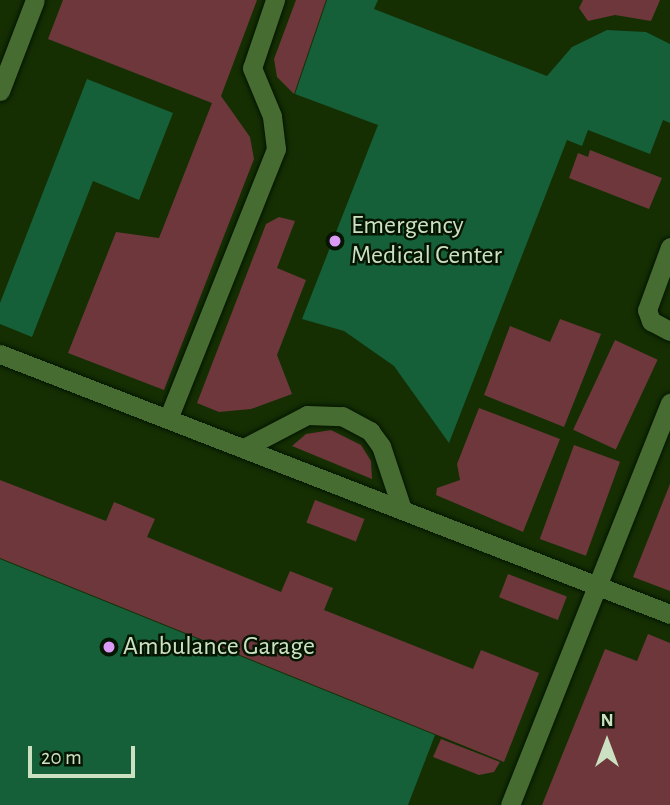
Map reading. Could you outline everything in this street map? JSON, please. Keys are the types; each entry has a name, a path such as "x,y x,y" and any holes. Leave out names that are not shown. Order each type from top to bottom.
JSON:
{"lane":[{"path":"0,91 35,0"},
{"path":"168,419 276,149 272,116 252,68 275,0"},
{"path":"670,247 647,310 651,321 670,331"},
{"path":"0,354 670,614"},
{"path":"510,805 670,403"},
{"path":"244,448 307,415 342,416 370,432 381,446 402,509"}],"shaded area":[{"path":"63,0 257,0 221,96 250,137 254,159 164,390 68,353 116,232 159,238 212,103 48,39"},
{"path":"296,0 326,0 294,94 277,77 274,59"},
{"path":"583,0 660,0 651,21 615,15 588,21 579,8"},
{"path":"590,150 662,178 649,209 569,178 578,153 588,157"},
{"path":"279,217 295,221 277,268 306,280 277,355 292,394 251,409 219,412 197,403 266,224"},
{"path":"560,319 601,334 564,427 484,395 510,326 550,342"},
{"path":"615,340 658,360 616,450 573,430"},
{"path":"479,408 560,439 523,532 436,495 437,488 460,480 457,464"},
{"path":"331,430 361,445 371,461 372,479 292,446 306,434"},
{"path":"574,445 620,462 586,556 540,539"},
{"path":"0,480 106,521 114,502 155,519 147,537 281,592 290,571 333,588 324,610 473,669 481,650 539,673 504,762 0,558"},
{"path":"670,484 670,591 633,577"},
{"path":"315,500 364,519 356,541 306,522"},
{"path":"508,574 567,597 558,620 499,597"},
{"path":"648,634 670,643 670,805 542,805 605,649 637,661"},
{"path":"441,739 500,762 494,772 479,775 433,757"}],"building":[{"path":"327,0 378,0 374,9 547,76 572,47 607,30 646,32 670,44 670,123 663,120 650,154 588,130 582,146 567,140 449,443 394,366 344,331 302,319 378,125 295,94"},
{"path":"87,79 173,113 139,200 93,181 32,337 0,324 0,303"},
{"name":"Ambulance Garage","path":"0,559 435,735 408,805 0,805"}],"place":[{"name":"Emergency Medical Center","path":"335,241"},
{"name":"Ambulance Garage","path":"109,647"}]}
